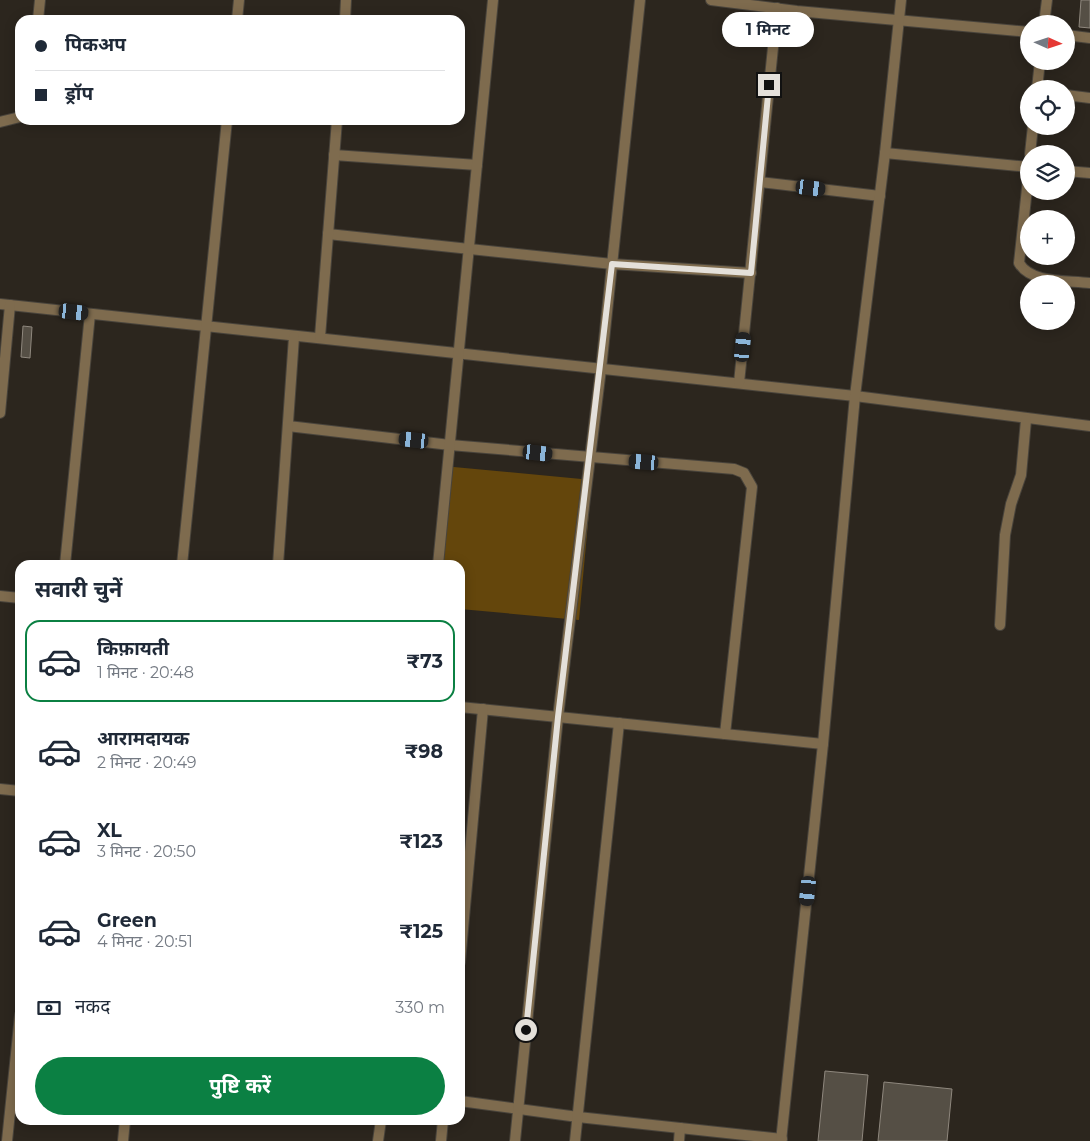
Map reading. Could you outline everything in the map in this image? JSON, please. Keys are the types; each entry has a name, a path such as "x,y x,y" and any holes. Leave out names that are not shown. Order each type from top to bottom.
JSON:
{"street":[{"path":"38,15 40,0"},
{"path":"238,15 239,0"},
{"path":"345,15 346,0"},
{"path":"438,560 493,0"},
{"path":"515,1141 558,717 601,369 640,0"},
{"path":"711,0 777,8 798,5 1020,31"},
{"path":"465,1102 578,1117 781,1140 823,744 855,396 885,153 901,0"},
{"path":"1045,15 1046,0"},
{"path":"739,383 777,8"},
{"path":"1075,36 1090,38"},
{"path":"1075,97 1090,98"},
{"path":"0,122 15,118"},
{"path":"183,560 226,125"},
{"path":"320,337 337,125"},
{"path":"885,153 1020,168"},
{"path":"334,155 477,165"},
{"path":"1075,172 1090,173"},
{"path":"760,182 880,196"},
{"path":"1026,200 1019,263 1024,271 1035,277 1090,283"},
{"path":"328,234 612,264 751,273"},
{"path":"0,413 5,304 294,337 320,337 459,354 855,396 1026,420 1090,426"},
{"path":"65,560 90,314"},
{"path":"278,560 294,337"},
{"path":"1000,626 1005,535 1011,504 1021,475 1026,420"},
{"path":"288,426 450,445 734,469 744,473 752,487 725,734"},
{"path":"0,596 15,598"},
{"path":"465,707 823,744"},
{"path":"465,907 483,709"},
{"path":"575,1141 619,723"},
{"path":"0,789 15,790"},
{"path":"7,1141 15,1063"},
{"path":"123,1141 125,1125"},
{"path":"378,1141 380,1125"},
{"path":"440,1141 442,1125"},
{"path":"679,1141 680,1128"}],"shaded area":[{"path":"443,466 592,480 579,620 465,609 465,560 434,560"}],"building":[{"path":"1081,0 1090,0 1090,28 1079,27"},
{"path":"23,326 32,327 30,358 21,357"},
{"path":"825,1071 868,1075 862,1141 818,1141"},
{"path":"884,1082 952,1089 947,1141 878,1141"}],"route":[{"path":"526,1030 558,717 601,369 612,264 751,273 769,85"}]}
